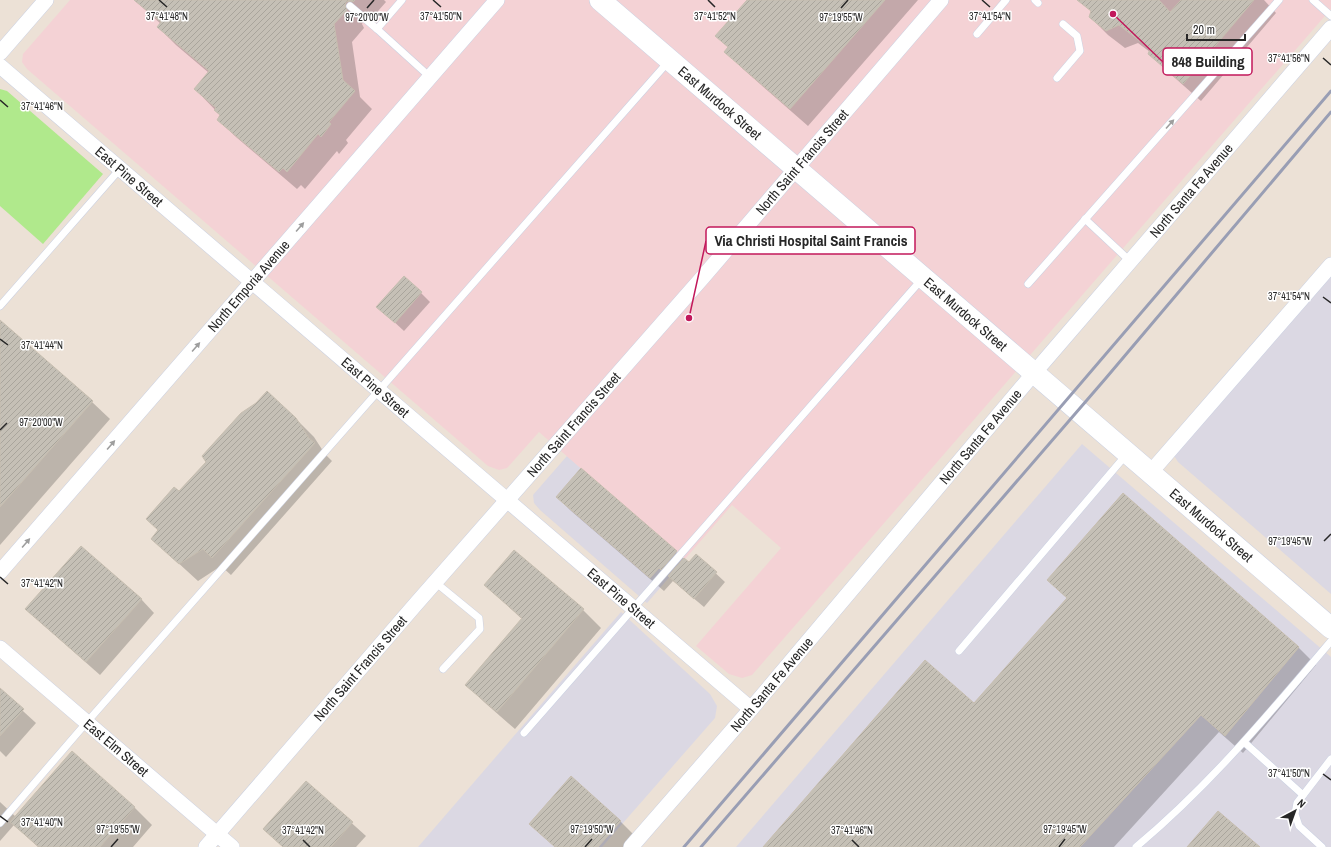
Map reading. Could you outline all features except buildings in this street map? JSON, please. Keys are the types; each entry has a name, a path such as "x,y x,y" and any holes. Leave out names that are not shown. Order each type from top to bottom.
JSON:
{"street":[{"path":"0,53 46,0"},
{"name":"North Emporia Avenue","path":"0,572 497,0"},
{"name":"East Murdock Street","path":"600,0 1331,628"},
{"name":"North Saint Francis Street","path":"206,847 435,582 698,283 795,168 941,0"},
{"name":"North Santa Fe Avenue","path":"631,847 751,709 1034,373 1331,28"},
{"name":"East Pine Street","path":"0,66 751,709"},
{"path":"1150,473 1331,265"},
{"name":"East Elm Street","path":"0,648 232,847"}],"lane":[{"path":"377,30 402,0"},
{"path":"977,34 1006,0"},
{"path":"1028,284 1279,0"},
{"path":"1313,0 1331,16"},
{"path":"350,6 430,77"},
{"path":"1057,78 1080,51 1077,36 1063,24"},
{"path":"0,823 86,722 670,60"},
{"path":"0,306 120,169"},
{"path":"1085,219 1130,261"},
{"path":"524,733 923,278"},
{"path":"959,651 1127,453"},
{"path":"435,582 479,618 480,629 443,669"},
{"path":"1136,847 1168,820 1232,756 1331,641"},
{"path":"1244,742 1303,795"},
{"path":"1322,847 1299,826 1295,814 1297,803 1331,759"}],"shaded area":[{"path":"70,0 1331,0 1331,9 752,675 742,678 729,674 696,646 781,548 732,505 685,559 539,432 507,468 499,470 488,466 27,69 22,62 23,54"},
{"path":"1331,271 1331,594 1178,462 1173,454"},
{"path":"1082,444 1331,657 1331,847 736,847"},
{"path":"567,456 685,559 647,603 540,510 534,503 533,495"},
{"path":"621,612 710,694 717,706 715,718 602,847 418,847"}],"green space":[{"path":"0,89 7,91 103,174 43,244 0,206"}],"railway":[{"path":"684,847 1331,91"},
{"path":"701,847 1106,378 1331,112"}],"place":[{"name":"848 Building","path":"1113,14"},
{"name":"Via Christi Hospital Saint Francis","path":"689,318"}]}
